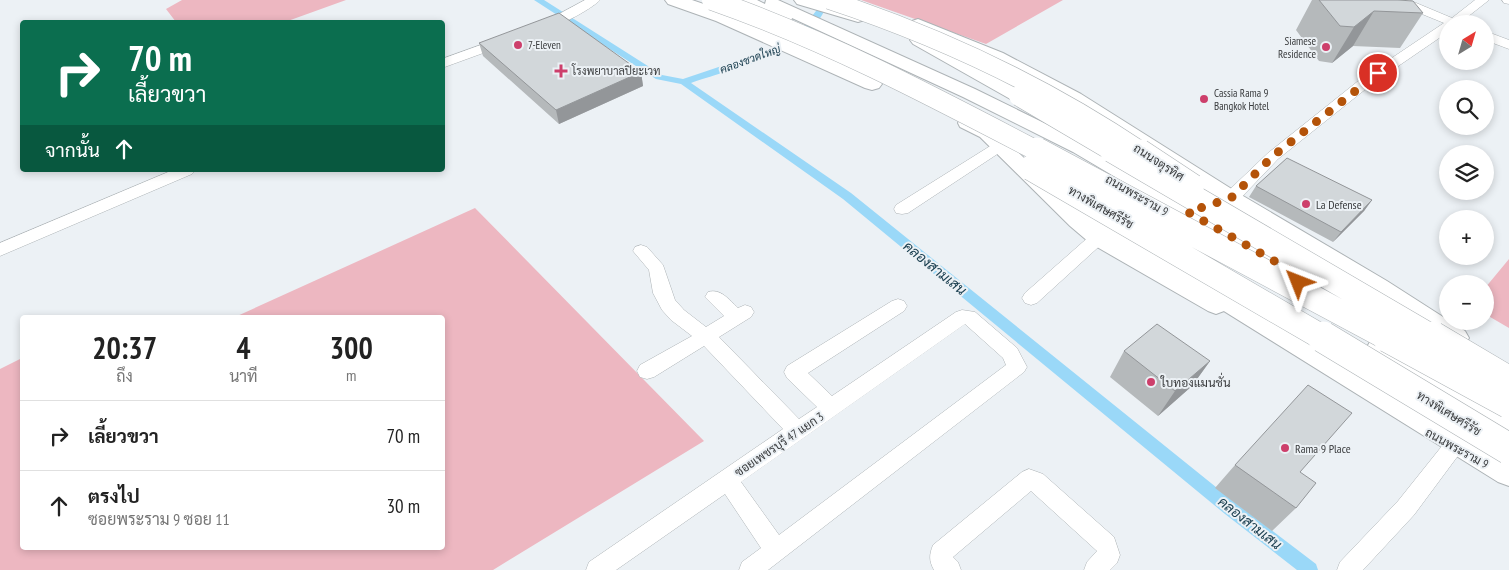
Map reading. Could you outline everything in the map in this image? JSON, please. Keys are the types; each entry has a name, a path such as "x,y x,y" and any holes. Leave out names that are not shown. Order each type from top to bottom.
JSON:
{"highway":[{"name":"ทางพิเศษศรีรัช","path":"674,0 741,25 872,84 1058,182 1289,316 1509,449"},
{"name":"ทางพิเศษศรีรัช","path":"712,0 789,30 898,78 1109,188 1509,403"},
{"path":"805,1 854,5 887,26 916,38 1019,96 1509,382"},
{"path":"1026,134 1106,234 1509,472"},
{"path":"994,140 1055,171"}],"main road":[{"path":"690,0 860,70 994,140"},
{"name":"ถนนพระราม 9","path":"766,0 1116,182 1208,235 1509,398"},
{"name":"ถนนจตุรทิศ","path":"829,0 941,41 1011,74 1098,122 1183,178 1475,350"},
{"name":"ถนนพระราม 9","path":"745,1 969,93 1080,148 1188,212 1509,429"},
{"path":"854,5 973,46 1046,81 1110,119 1231,198 1380,286 1475,350 1509,370"},
{"name":"ถนนพระราม 9","path":"994,140 1077,221 1106,234 1242,320 1453,447 1509,476"},
{"path":"1188,212 1231,198"}],"street":[{"path":"534,29 574,12 594,0"},
{"path":"1399,0 1439,18"},
{"path":"1464,15 1483,0"},
{"path":"1231,198 1273,156 1324,115 1367,81 1439,33"},
{"path":"445,61 516,36"},
{"path":"1494,39 1509,45"},
{"path":"902,209 994,140"},
{"path":"143,184 164,172"},
{"path":"0,250 40,228 143,184 181,172"},
{"path":"0,240 40,228"},
{"path":"1031,298 1106,234"},
{"path":"641,251 653,263 659,273 659,284 665,300 676,312 706,336 798,431"},
{"path":"647,371 741,315 714,297"},
{"path":"831,408 794,372 898,306"},
{"name":"ซอยเพชรบุรี 47 แยก 3","path":"597,570 962,317 969,317 1010,353 1017,367 776,550"},
{"path":"1350,568 1406,508 1453,447"},
{"path":"727,479 776,550 750,570"},
{"path":"950,570 941,561 940,553 1029,479 1035,480 1106,545 1109,555 1095,570"}],"shaded area":[{"path":"182,0 346,0 291,20 174,20 166,9"},
{"path":"861,0 1063,0 986,44"},
{"path":"475,208 704,441 493,570 0,570 0,369 20,359 20,550 445,550 445,315 239,315"},
{"path":"1509,259 1509,328 1494,319 1494,277"}],"building":[{"path":"1319,0 1413,1 1423,13 1374,11 1354,27 1340,26"},
{"name":"โรงพยาบาลปิยะเวท","path":"559,13 641,72 556,110 479,43"},
{"name":"La Defense","path":"1287,158 1372,200 1341,232 1256,186"},
{"path":"1157,324 1210,361 1175,391 1124,351"},
{"path":"1308,385 1352,413 1300,472 1316,483 1296,508 1235,465"}],"waterway":[{"name":"คลองสามเสน","path":"538,0 659,77 684,82"},
{"name":"คลองชวดใหญ่","path":"684,82 778,50 800,37 820,12 826,0"},
{"name":"คลองสามเสน","path":"684,82 847,196 1231,509 1310,570"}],"place":[{"name":"7-Eleven","path":"518,45"},
{"name":"Siamese Residence","path":"1326,47"},
{"name":"โรงพยาบาลปิยะเวท","path":"561,71"},
{"name":"Cassia Rama 9 Bangkok Hotel","path":"1204,99"},
{"name":"La Defense","path":"1306,204"},
{"name":"ใบทองแมนชั่น","path":"1151,382"},
{"name":"Rama 9 Place","path":"1285,448"}],"route":[{"path":"1298,282 1285,267 1188,212 1231,198 1273,156 1378,73"}]}
